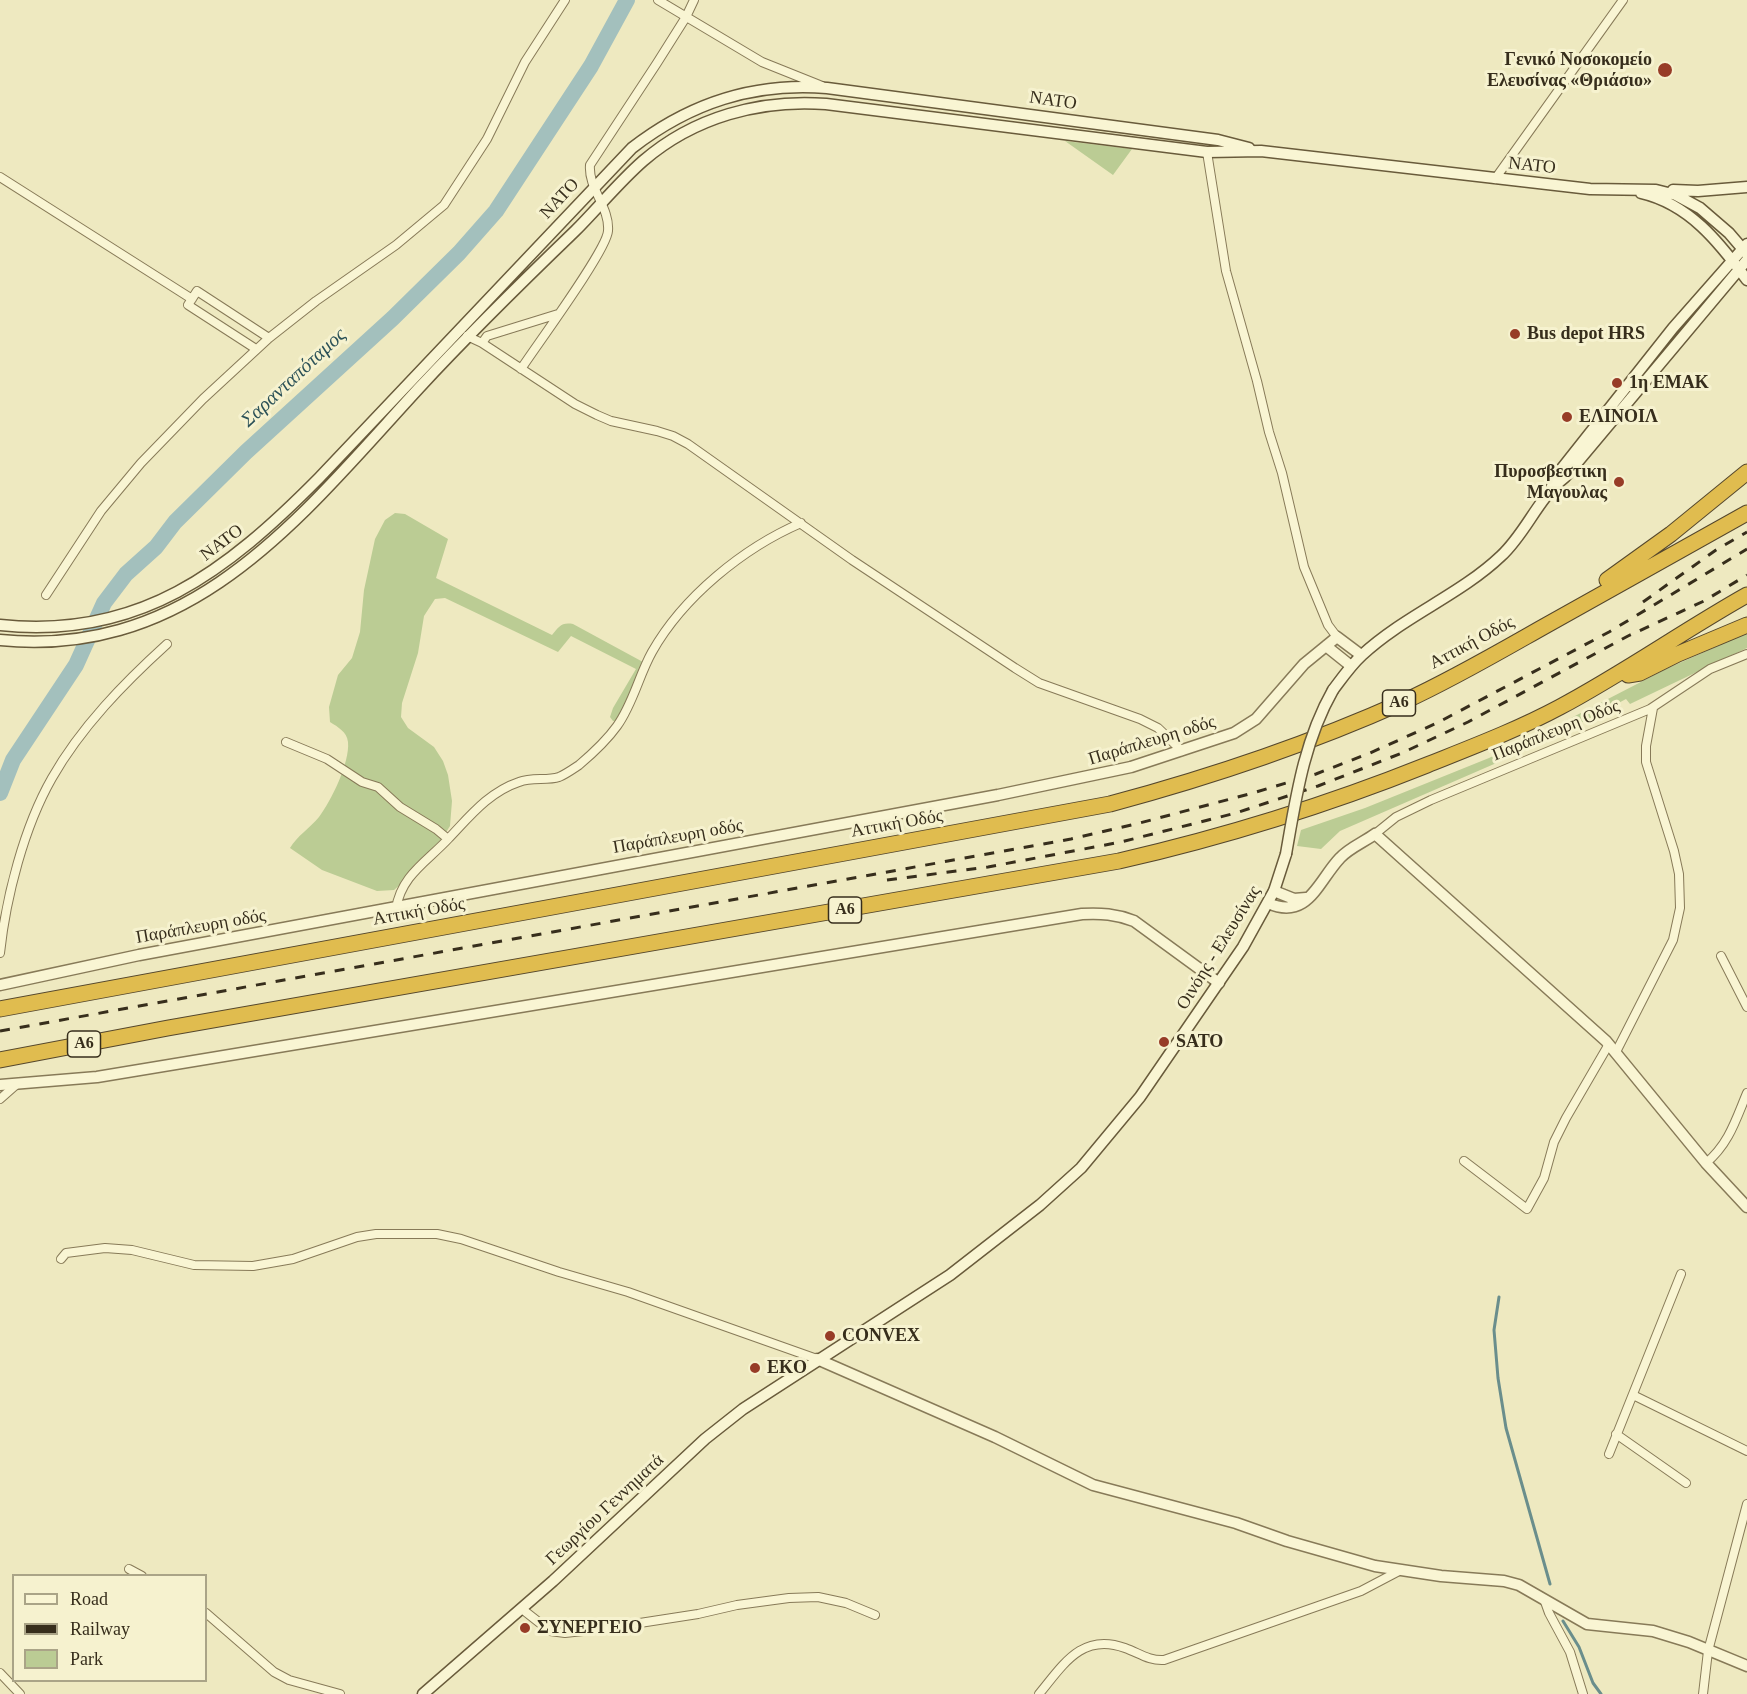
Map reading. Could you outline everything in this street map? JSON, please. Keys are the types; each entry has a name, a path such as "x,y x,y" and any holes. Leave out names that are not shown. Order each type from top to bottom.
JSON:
{"highway":[{"path":"1522,639 1571,603 1620,573 1747,472"},
{"name":"Αττική Οδός","path":"0,1009 1110,804 1166,789 1271,756 1407,699 1522,639 1747,513"},
{"name":"Α6","path":"0,1060 180,1026 1096,865 1174,849 1363,790 1507,733 1614,677 1747,596"},
{"path":"1614,677 1640,673 1747,625"}],"main road":[{"name":"ΝΑΤΟ","path":"0,625 43,628 76,625 141,609 159,602 210,574 286,512 632,148 653,132 700,107 753,90 803,86 827,87 1218,140 1260,151"},
{"name":"ΝΑΤΟ","path":"0,640 46,641 88,636 147,621 165,614 220,583 265,549 298,518 467,336 642,161 684,133 729,114 757,106 826,104 1206,152 1260,151 1590,189 1656,189 1676,195 1700,208 1746,249"},
{"path":"1656,189 1698,191 1747,187"},
{"name":"ΝΑΤΟ","path":"1621,190 1651,196 1686,214 1711,235 1747,280"},
{"path":"1735,264 1746,249"},
{"path":"1735,264 1747,260"},
{"name":"Οινόης - Ελευσίνας","path":"1550,490 1565,477 1722,289 1735,264"},
{"name":"Οινόης - Ελευσίνας","path":"817,1359 950,1275 1040,1205 1081,1168 1140,1097 1249,938 1268,903 1286,854 1307,747 1333,690 1361,655 1410,618 1460,588 1502,555 1550,490 1559,472 1673,328 1735,264"},
{"path":"1722,289 1736,283 1747,286"},
{"name":"Παράπλευρη οδός","path":"0,985 139,955 396,909 661,856 1009,793 1131,767 1234,733 1246,726 1275,699 1304,664 1337,637"},
{"path":"1337,637 1361,655"},
{"path":"1326,646 1351,666"},
{"path":"1268,903 1277,907 1292,908 1318,889 1341,857 1375,834 1612,1048 1706,1162 1747,1207"},
{"path":"1274,891 1294,899 1309,897"},
{"path":"0,1085 97,1077 1082,914 1103,913 1134,921 1219,983"},
{"path":"817,1359 995,1437 1093,1485 1236,1523 1287,1541 1399,1570 1504,1581 1519,1585 1587,1624 1653,1631 1689,1642 1747,1666"},
{"name":"Γεωργίου Γεννηματά","path":"423,1694 522,1609 705,1439 743,1409 817,1359"}],"street":[{"path":"46,595 101,511 141,463 256,349 316,301 403,239 444,205 487,139 525,62 565,0"},
{"path":"658,0 762,62 827,87"},
{"path":"521,369 592,263 608,235 602,202 590,178 590,165 686,17 694,0"},
{"path":"1495,178 1623,0"},
{"path":"1206,152 1226,271 1282,473 1304,567 1328,625 1337,637"},
{"path":"0,177 192,298 269,338"},
{"path":"192,298 256,349"},
{"path":"482,343 487,336 558,314"},
{"path":"467,336 482,343 575,404 597,415 673,436 852,560 1040,683 1140,719 1158,728 1182,751"},
{"path":"396,909 398,898 413,872 479,805 519,782 559,777 579,764 618,726 653,650 693,600 748,551 801,523"},
{"path":"0,953 14,875 34,817 51,779 71,748 103,707 167,644"},
{"name":"Παράπλευρη Οδός","path":"1375,834 1396,817 1431,800 1653,708 1710,669 1747,654"},
{"path":"1464,1161 1527,1209 1544,1178 1554,1142 1566,1118 1612,1048 1673,940 1680,908 1679,874 1646,762 1646,746 1653,708"},
{"path":"286,742 327,759 362,782 378,787 400,807 448,839"},
{"path":"1721,956 1747,1007"},
{"path":"0,1099 17,1084"},
{"path":"1706,1162 1719,1153 1729,1138 1747,1092"},
{"path":"61,1259 66,1253 105,1248 132,1250 194,1264 253,1266 293,1259 357,1237 376,1234 437,1234 461,1239 627,1292 817,1359"},
{"path":"1609,1454 1681,1274"},
{"path":"1633,1395 1747,1451"},
{"path":"1616,1434 1686,1483"},
{"path":"1702,1694 1708,1651 1747,1504"},
{"path":"129,1569 140,1574"},
{"path":"1039,1694 1075,1653 1089,1646 1115,1645 1154,1661 1164,1660 1361,1591 1399,1570"},
{"path":"522,1609 550,1631 565,1633 623,1626 789,1598 818,1597 852,1605 875,1615"},
{"path":"1544,1599 1570,1652 1583,1694"},
{"path":"207,1614 274,1672 289,1680 340,1694"},
{"path":"0,1673 20,1694"}],"green space":[{"path":"1065,141 1132,149 1113,175"},
{"path":"395,513 405,514 448,539 436,578 552,635 563,624 573,624 644,664 617,721 613,721 610,717 613,708 636,669 571,636 558,652 445,598 435,599 424,616 418,653 402,703 401,717 408,728 434,747 443,761 448,775 452,801 450,826 441,840 414,865 401,884 394,890 377,891 322,870 290,848 324,810 343,771 348,742 342,730 330,722 329,707 338,675 352,658 360,632 364,590 375,539 385,520"},
{"path":"1747,633 1747,648 1630,704 1626,699 1547,741 1340,831 1321,849 1297,846 1301,830 1365,808 1489,758 1666,669"}],"waterway":[{"name":"Σαρανταπόταμος","path":"0,793 13,760 76,665 104,603 126,574 156,547 175,522 246,452 393,318 459,253 496,211 591,66 627,0"},
{"path":"1499,1297 1494,1330 1498,1378 1506,1428 1550,1584"},
{"path":"1563,1621 1579,1647 1593,1683 1601,1694"}],"railway":[{"path":"1643,602 1716,550 1747,532"},
{"path":"0,1031 1071,839 1253,793 1316,774 1437,723 1609,632 1747,549"},
{"path":"887,880 988,867 1121,842 1236,813 1318,786 1402,753 1468,722 1628,636 1704,601 1747,575"}],"place":[{"name":"Γενικό Νοσοκομείο Ελευσίνας «Θριάσιο»","path":"1665,70"},
{"name":"Bus depot HRS","path":"1515,334"},
{"name":"1η ΕΜΑΚ","path":"1617,383"},
{"name":"ΕΛΙΝΟΙΛ","path":"1567,417"},
{"name":"Πυροσβεστικη Μαγουλας","path":"1619,482"},
{"name":"SATO","path":"1164,1042"},
{"name":"CONVEX","path":"830,1336"},
{"name":"EKO","path":"755,1368"},
{"name":"ΣΥΝΕΡΓΕΙΟ","path":"525,1628"}]}
